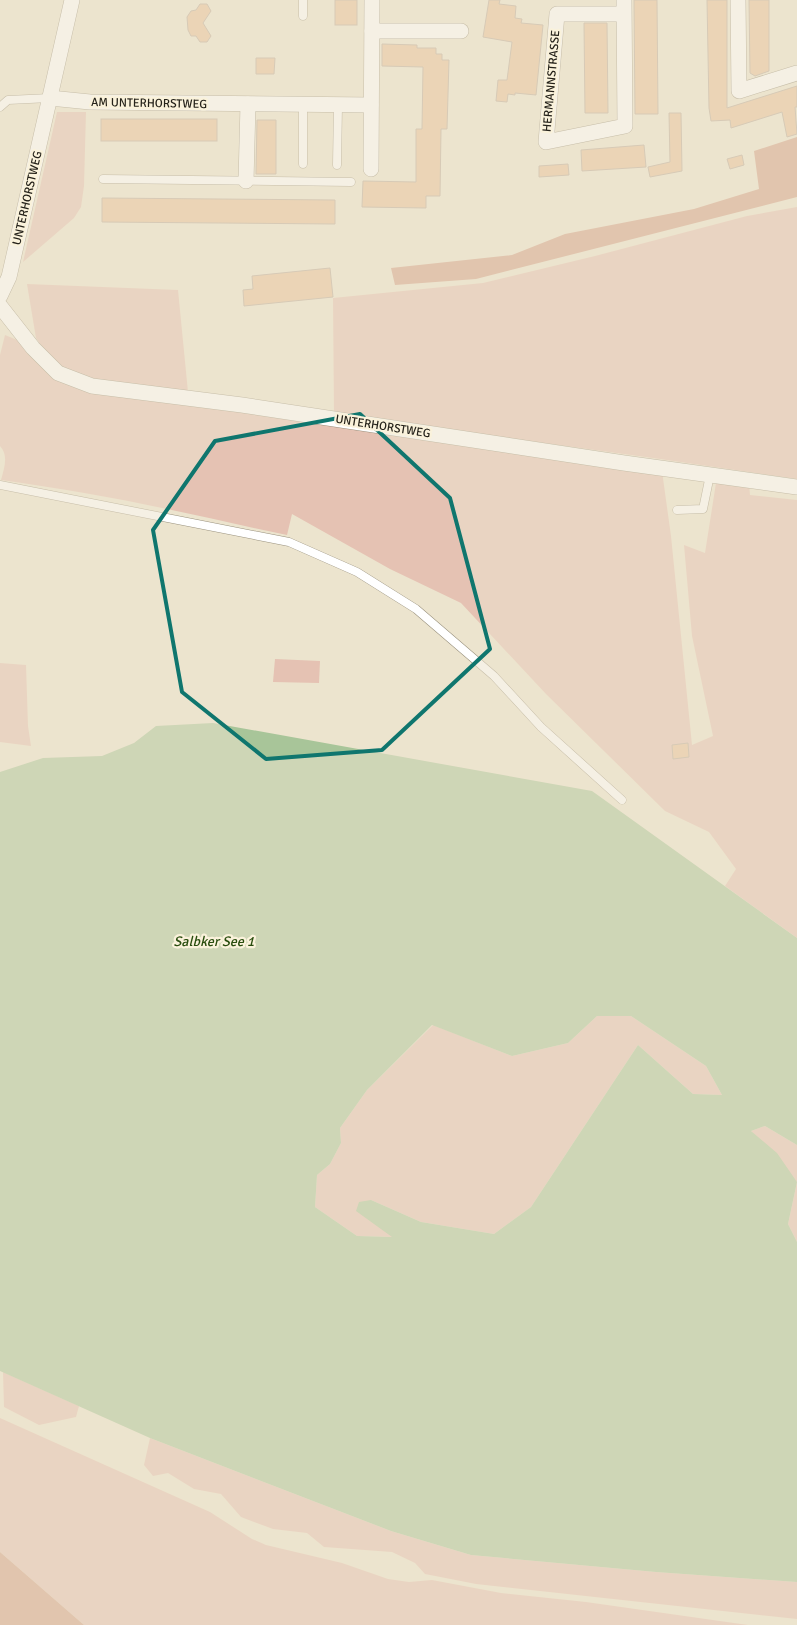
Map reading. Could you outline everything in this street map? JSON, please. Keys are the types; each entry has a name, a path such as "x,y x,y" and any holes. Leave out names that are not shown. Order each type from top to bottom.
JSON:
{"street":[{"name":"UNTERHORSTWEG","path":"0,296 9,277 72,0"},
{"path":"371,169 372,0"},
{"path":"738,0 739,91 797,73"},
{"name":"HERMANNSTRASSE","path":"624,7 624,126 546,142 557,14 624,7"},
{"path":"372,31 461,31"},
{"name":"AM UNTERHORSTWEG","path":"50,98 90,102 371,105"},
{"path":"246,181 248,104"},
{"name":"UNTERHORSTWEG","path":"0,306 33,348 58,373 92,386 242,405 710,475 797,486"}],"lane":[{"path":"303,0 303,16"},
{"path":"0,107 8,100 50,98"},
{"path":"303,104 303,164"},
{"path":"337,165 338,104"},
{"path":"103,178 351,182"},
{"path":"677,510 703,509 710,475"},
{"path":"0,485 289,542 358,572 416,609 494,676 541,727 622,800"}],"highlighted area":[{"path":"360,414 450,498 490,649 382,750 266,759 182,692 153,530 215,441"}],"shaded area":[{"path":"57,112 86,112 84,186 81,207 74,218 23,262"},
{"path":"797,137 797,197 476,279 395,285 391,268 512,255 565,234 694,209 759,189 754,151"},
{"path":"797,207 797,479 334,414 333,298 483,283 747,216"},
{"path":"27,284 178,290 188,392 95,380 55,365 36,338"},
{"path":"5,335 22,342 56,380 662,471 671,536 692,745 713,736 692,636 684,545 705,553 716,483 749,484 750,495 797,500 797,938 725,886 736,869 709,832 665,811 546,694 461,603 390,569 292,514 287,535 126,501 1,480 5,458 0,446 0,355"},
{"path":"275,659 320,661 319,683 273,682"},
{"path":"0,663 26,665 28,726 31,746 0,742"},
{"path":"597,1016 631,1016 706,1066 722,1095 693,1094 638,1045 531,1207 494,1234 421,1222 371,1200 393,1237 357,1236 315,1207 317,1175 330,1164 341,1143 340,1128 367,1090 433,1025 512,1056 568,1043"},
{"path":"765,1126 797,1145 797,1182 751,1131"},
{"path":"797,1182 797,1242 788,1224"},
{"path":"3,1372 79,1406 76,1417 39,1425 4,1407"},
{"path":"0,1418 210,1512 252,1539 266,1545 342,1563 388,1579 409,1582 432,1580 501,1593 586,1602 748,1625 84,1625 0,1552"},
{"path":"150,1438 391,1531 471,1555 656,1572 797,1582 797,1619 476,1584 425,1574 415,1563 392,1552 324,1547 307,1533 273,1529 241,1517 221,1494 194,1489 168,1473 153,1476 144,1465"},
{"path":"0,1552 84,1625 0,1625"}],"water":[{"name":"Salbker See 1","path":"213,723 592,791 797,938 797,1145 765,1126 751,1131 777,1153 797,1182 788,1224 797,1242 797,1582 656,1572 471,1555 391,1531 150,1438 0,1371 0,772 43,758 102,756 134,743 156,726","holes":["597,1016 631,1016 706,1066 722,1095 693,1094 638,1045 531,1207 494,1234 421,1222 371,1200 359,1202 356,1211 392,1237 357,1236 315,1207 317,1175 330,1164 341,1143 340,1128 367,1090 432,1025 512,1056 568,1043"]}],"building":[{"path":"335,0 357,0 357,25 335,25"},
{"path":"489,0 500,0 499,4 516,6 515,18 522,19 521,23 543,25 536,95 508,94 507,102 496,101 498,80 507,80 512,42 483,37"},
{"path":"634,0 657,0 658,114 635,114"},
{"path":"707,0 727,0 727,108 797,86 797,107 795,107 797,134 787,137 782,112 731,128 730,120 711,121 709,108"},
{"path":"749,0 769,0 769,71 755,76 750,73"},
{"path":"200,4 207,4 211,11 203,23 211,36 207,42 200,42 196,36 191,36 188,30 187,17"},
{"path":"584,23 607,23 608,113 585,113"},
{"path":"382,44 417,45 417,48 436,48 436,54 442,54 442,60 449,60 447,129 441,129 440,196 426,196 426,208 362,207 363,181 416,182 416,129 422,129 423,67 382,66"},
{"path":"256,58 275,58 274,74 256,74"},
{"path":"669,113 681,113 682,171 650,177 648,167 670,162"},
{"path":"101,119 217,119 217,141 101,141"},
{"path":"257,120 276,120 276,174 256,174"},
{"path":"644,145 646,167 582,171 581,150"},
{"path":"742,155 744,165 730,169 727,159"},
{"path":"568,164 569,175 539,177 539,166"},
{"path":"102,198 335,200 335,224 102,222"},
{"path":"330,268 333,297 244,306 243,290 253,289 252,276"},
{"path":"688,743 689,757 673,759 672,745"}]}
